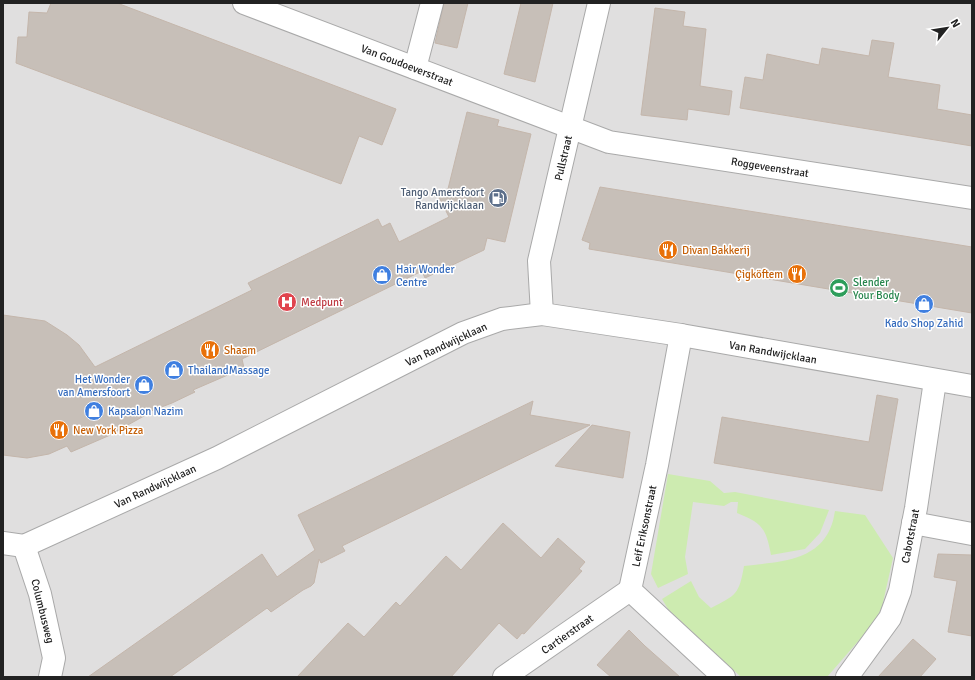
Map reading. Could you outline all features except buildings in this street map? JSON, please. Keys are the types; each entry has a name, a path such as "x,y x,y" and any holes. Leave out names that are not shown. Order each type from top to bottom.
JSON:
{"street":[{"name":"Van Goudoeverstraat","path":"244,3 570,128"},
{"path":"415,68 432,3"},
{"name":"Pullstraat","path":"542,314 539,261 599,3"},
{"name":"Roggeveenstraat","path":"570,128 609,142 972,198"},
{"name":"Van Randwijcklaan","path":"24,546 217,458 463,334 502,319 542,314 681,335 935,381 972,386"},
{"name":"Leif Eriksonstraat","path":"630,590 657,465 681,335"},
{"name":"Cabotstraat","path":"847,677 890,618 900,591 913,523 935,381"},
{"path":"913,523 972,534"},
{"path":"3,543 24,546"},
{"name":"Columbusweg","path":"24,546 40,594 54,658 50,677"},
{"path":"630,590 724,677"},
{"name":"Cartierstraat","path":"504,677 630,590"}],"shaded area":[{"path":"3,3 972,3 972,677 3,677"}],"green space":[{"path":"668,474 710,481 724,493 735,492 829,510 820,533 805,549 771,555 765,532 752,520 737,513 738,502 731,502 724,506 693,502 685,557 688,574 658,588 651,574"},
{"path":"835,511 865,515 893,558 882,607 874,623 827,677 741,677 668,609 662,599 691,581 699,597 711,608 731,597 735,593 740,583 744,566 793,558 805,554 815,548 824,540 830,529"}],"place":[{"name":"Tango Amersfoort Randwijcklaan","path":"498,198"},
{"name":"Divan Bakkerij","path":"668,250"},
{"name":"Çigköftem","path":"797,274"},
{"name":"Hair Wonder Centre","path":"382,275"},
{"name":"Slender Your Body","path":"839,288"},
{"name":"Medpunt","path":"287,302"},
{"name":"Kado Shop Zahid","path":"924,304"},
{"name":"Shaam","path":"210,350"},
{"name":"ThailandMassage","path":"174,370"},
{"name":"Het Wonder van Amersfoort","path":"144,385"},
{"name":"Kapsalon Nazim","path":"94,411"},
{"name":"New York Pizza","path":"59,430"}]}
